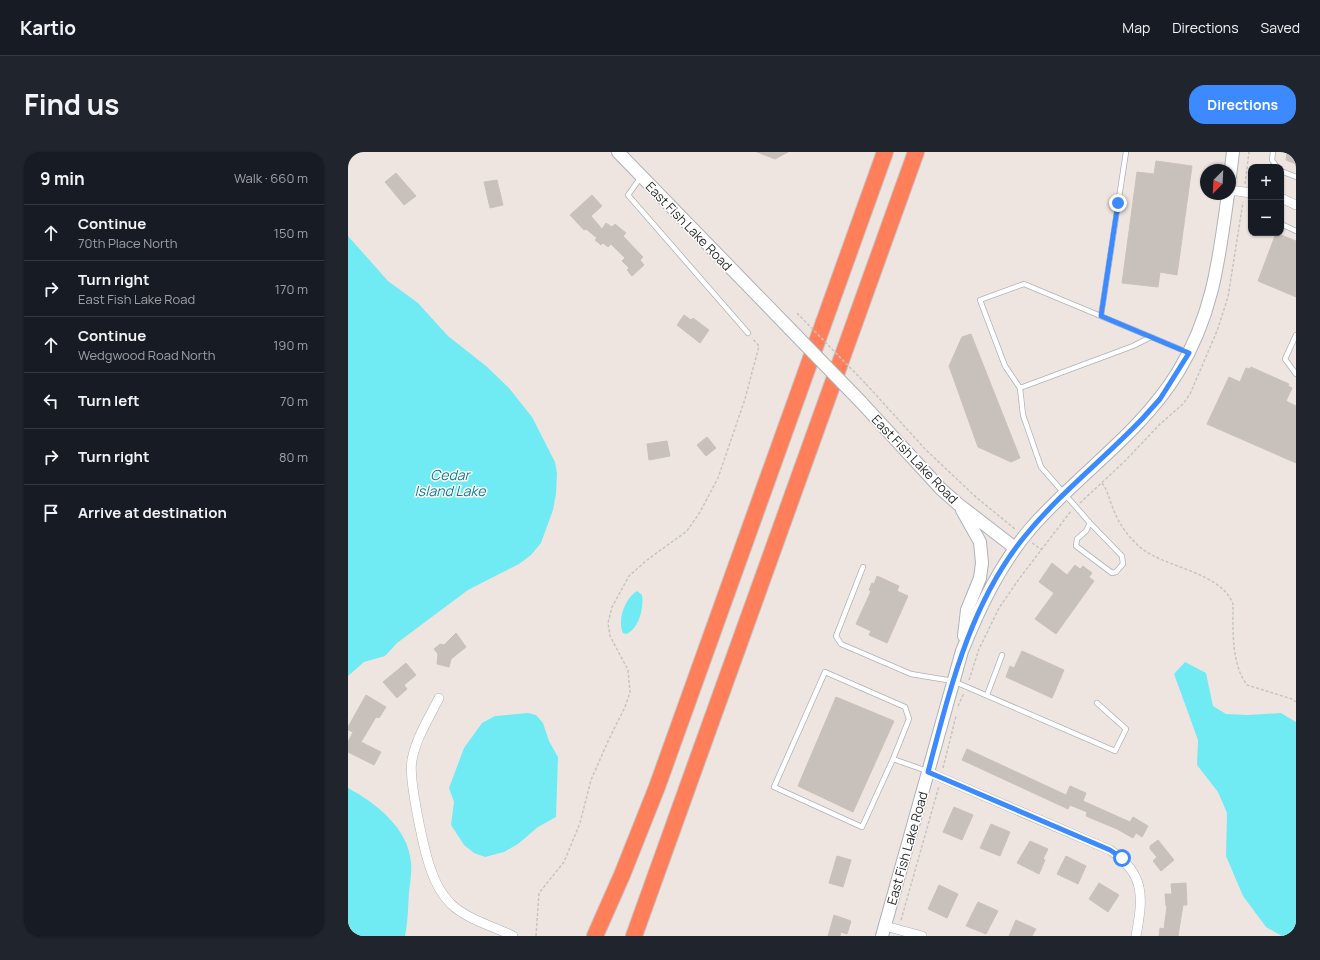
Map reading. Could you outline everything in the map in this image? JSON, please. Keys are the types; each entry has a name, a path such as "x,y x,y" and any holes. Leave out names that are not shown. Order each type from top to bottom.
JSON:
{"highway":[{"path":"595,936 622,875 657,787 885,152"},
{"path":"634,936 916,152"}],"street":[{"name":"East Fish Lake Road","path":"618,152 861,402 941,488 958,504 1015,548 984,600 962,651 884,931"},
{"path":"1232,164 1233,152"},
{"path":"1236,191 1248,193"},
{"path":"1284,199 1296,205"},
{"path":"1015,548 1024,536 1143,418 1160,399 1189,353 1205,315 1214,285 1227,200"},
{"path":"958,504 980,542 982,564 980,578 967,610 962,651"},
{"path":"439,698 418,741 412,760 413,785 431,869 440,890 456,907 475,920 513,936"},
{"path":"928,772 1110,850 1122,858 1131,868 1138,881 1141,894 1141,908 1136,936"},
{"path":"884,931 922,936"}],"lane":[{"path":"1101,316 1126,152"},
{"path":"1273,152 1272,160 1275,164"},
{"path":"1284,172 1296,177"},
{"path":"641,177 628,195 748,333"},
{"path":"1284,225 1296,231"},
{"path":"1090,523 1086,531 1077,540 1076,546 1112,573 1116,572 1123,564 1122,556 1090,523 1041,467 1023,415 1020,388 1005,366 980,300 1024,284 1189,353"},
{"path":"1296,335 1285,359 1296,374"},
{"path":"1020,388 1133,346 1151,337"},
{"path":"863,567 836,636 841,644 911,674 953,681 1115,751 1126,729 1097,703"},
{"path":"987,695 1002,655"},
{"path":"825,672 905,707 909,719 893,759 862,827 774,787 825,672"},
{"path":"893,759 928,772"}],"path":[{"path":"797,313 866,384 926,450 977,498 1042,550"},
{"path":"536,936 537,904 539,893 564,862 580,823 591,780 625,707 630,692 628,670 610,636 608,622 612,607 629,576 647,560 687,531 700,512 718,478 745,399 759,346 748,333"},
{"path":"1102,483 1107,490 1116,516 1140,547 1161,558 1204,576 1231,598 1233,604 1235,650 1242,679 1247,684 1292,699 1296,702"}],"water":[{"name":"Cedar Island Lake","path":"348,236 388,281 418,303 448,336 486,366 509,388 532,417 555,462 557,473 556,494 553,510 541,543 531,555 519,564 468,590 397,643 385,656 364,662 348,676"},
{"path":"637,591 642,595 640,618 634,628 626,634 623,633 621,628 623,610 629,599"},
{"path":"1185,662 1206,673 1213,706 1226,714 1248,715 1281,713 1296,722 1296,936 1282,936 1266,927 1243,896 1226,856 1227,813 1218,792 1197,765 1198,740 1174,674"},
{"path":"528,713 536,715 543,723 549,741 558,757 556,817 538,827 518,844 504,852 485,857 474,853 464,845 451,825 454,802 449,788 464,748 482,723 495,716"},
{"path":"348,788 369,801 389,818 404,838 409,850 411,870 405,936 348,936"}],"building":[{"path":"757,152 788,152 775,159"},
{"path":"1287,152 1296,152 1296,164 1286,160"},
{"path":"1156,161 1192,166 1177,275 1160,272 1158,287 1122,283 1137,172 1154,174"},
{"path":"396,173 416,196 404,205 385,182"},
{"path":"497,180 503,205 490,208 484,182"},
{"path":"592,195 602,206 591,216 602,229 606,223 612,227 615,224 626,233 623,236 643,257 640,260 644,265 632,276 627,270 629,268 622,261 625,258 611,244 608,247 603,243 601,245 595,240 597,238 586,229 584,230 570,215"},
{"path":"1275,236 1284,236 1296,241 1296,297 1258,281"},
{"path":"684,315 691,320 693,318 709,330 700,343 677,325"},
{"path":"971,334 1020,458 1011,462 978,447 949,366 962,337"},
{"path":"1251,367 1289,384 1288,386 1292,388 1286,401 1296,406 1296,463 1207,424 1229,377 1240,382 1246,368 1250,369"},
{"path":"707,437 716,448 706,456 697,445"},
{"path":"667,441 670,456 649,460 647,444"},
{"path":"1052,563 1067,575 1075,565 1080,569 1083,566 1092,573 1089,577 1094,581 1056,634 1035,619 1054,593 1039,582"},
{"path":"877,576 899,586 897,591 908,596 887,643 869,635 871,631 856,624 871,591 869,590 872,583 874,584"},
{"path":"456,633 466,647 451,659 449,667 437,664 438,654 434,649 440,644 444,645"},
{"path":"1022,651 1064,670 1052,698 1006,677 1010,666 1014,668"},
{"path":"406,663 416,675 404,685 407,689 397,698 383,682"},
{"path":"366,695 386,707 379,718 376,717 361,742 381,752 374,765 348,752 348,742 353,732 348,730 348,727"},
{"path":"836,697 894,721 853,812 798,786"},
{"path":"967,749 1066,795 1070,786 1086,793 1083,801 1130,822 1133,817 1148,826 1142,837 1136,833 1133,838 1117,829 1086,816 1087,812 1070,805 1068,809 962,760"},
{"path":"954,807 973,815 962,840 943,832"},
{"path":"991,824 1010,832 1000,856 980,848"},
{"path":"1158,840 1174,860 1161,871 1153,861 1157,857 1150,849 1150,846"},
{"path":"1030,841 1048,849 1043,859 1045,860 1039,874 1017,863"},
{"path":"837,856 851,860 843,887 829,883"},
{"path":"1066,856 1086,866 1078,884 1057,874"},
{"path":"1099,883 1119,895 1108,912 1089,899"},
{"path":"1186,883 1187,905 1183,905 1178,936 1159,936 1160,928 1164,929 1167,906 1165,894 1172,894 1171,884"},
{"path":"939,885 958,894 947,918 928,909"},
{"path":"978,902 998,911 986,934 966,926"},
{"path":"834,915 851,921 847,934 841,932 840,936 828,936"},
{"path":"1016,920 1036,929 1032,936 1009,936"}],"route":[{"path":"1118,203 1101,316 1189,353 1178,373 1160,399 1126,436 1032,527 1015,548 991,587 978,612 962,651 928,772 942,776 1110,850 1122,858"}]}
